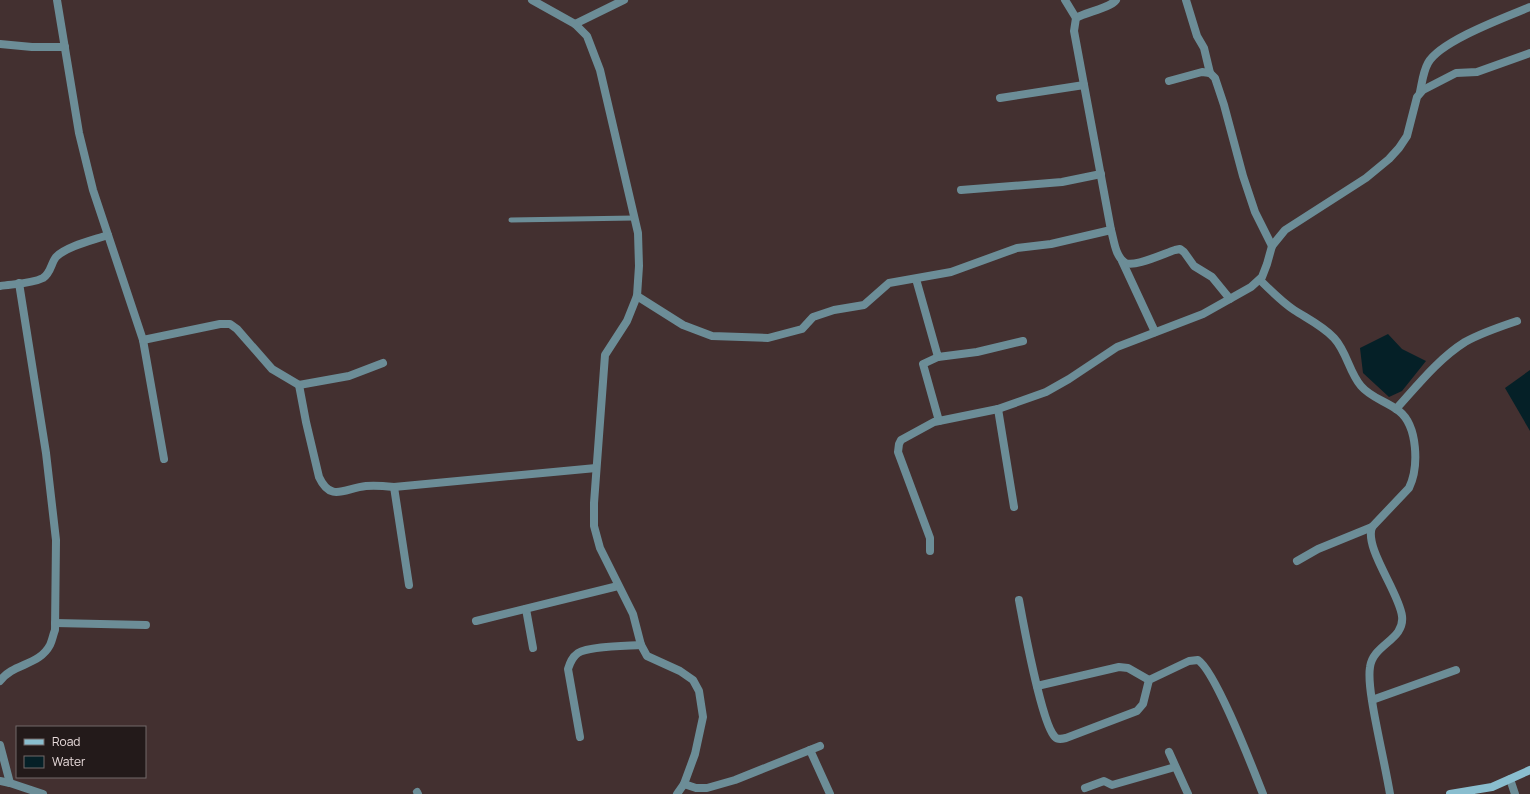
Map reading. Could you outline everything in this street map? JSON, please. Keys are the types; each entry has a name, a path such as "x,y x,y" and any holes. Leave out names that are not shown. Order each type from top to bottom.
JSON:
{"main road":[{"path":"1450,794 1492,787 1530,770"}],"street":[{"path":"57,0 79,132 93,190 143,340 164,459"},
{"path":"532,0 575,24 587,36 600,70 638,233 639,266 637,296 627,321 605,355 596,468 594,526 600,548 633,614 641,645 647,656 680,671 693,680 699,691 703,718 695,754 684,784 677,794"},
{"path":"575,24 624,0"},
{"path":"1065,0 1076,18 1074,31 1111,230 1118,253 1156,332"},
{"path":"1076,18 1114,3 1116,0"},
{"path":"1186,0 1197,36 1204,48 1210,73 1215,78 1224,105 1242,176 1252,204 1272,246"},
{"path":"930,551 930,538 898,452 901,440 928,425 939,421 998,409 1046,392 1117,347 1203,314 1260,280 1268,264 1272,246 1285,230 1356,185 1389,159 1402,145 1407,136 1425,70 1437,52 1467,34 1530,7"},
{"path":"0,44 32,47 65,46"},
{"path":"1420,92 1456,73 1477,72 1530,54"},
{"path":"1169,81 1202,72 1210,73"},
{"path":"1000,98 1084,85"},
{"path":"961,190 1062,182 1101,174"},
{"path":"637,296 683,326 712,336 768,338 802,329 813,317 834,310 864,305 889,283 956,271 1018,248 1051,244 1111,230"},
{"path":"0,286 37,280 45,277 50,271 56,257 69,249 108,235"},
{"path":"1122,261 1128,264 1137,264 1180,249 1194,266 1212,276 1230,299"},
{"path":"916,279 938,357"},
{"path":"1260,280 1284,303 1323,328 1335,338 1343,350 1360,385 1371,396 1396,409 1405,417 1412,434 1416,465 1415,474 1409,488 1372,527 1318,549 1297,562"},
{"path":"1,677 10,671 36,660 51,644 55,630 56,540 46,453 19,283"},
{"path":"1396,409 1442,360 1457,348 1470,340 1517,321"},
{"path":"143,340 220,324 230,324 238,329 272,370 299,385 349,376 383,363"},
{"path":"939,421 923,364 938,357 976,352 1023,341"},
{"path":"299,385 319,477 322,485 330,492 340,493 356,487 368,485 394,487 596,468"},
{"path":"998,409 1014,507"},
{"path":"394,487 408,585"},
{"path":"1372,527 1370,535 1374,548 1400,606 1403,621 1396,636 1376,653 1371,662 1370,680 1372,700 1390,794"},
{"path":"476,621 618,586"},
{"path":"1019,600 1037,686 1049,726 1054,736 1060,739 1066,738 1137,711 1143,704 1149,680"},
{"path":"526,609 533,648"},
{"path":"55,623 146,625"},
{"path":"580,737 568,669 571,659 578,653 590,650 641,645"},
{"path":"1149,680 1194,659 1200,661 1209,673 1224,702 1263,794"},
{"path":"1037,686 1119,667 1128,668 1149,680"},
{"path":"1372,700 1456,670"},
{"path":"0,745 10,783"},
{"path":"684,784 696,788 707,788 735,780 820,746"},
{"path":"810,750 830,794"},
{"path":"1169,752 1188,794"},
{"path":"1085,788 1104,781 1112,785 1175,767"},
{"path":"1510,779 1515,794"},
{"path":"0,781 42,794"}],"lane":[{"path":"511,220 634,218"}],"water":[{"path":"1388,334 1402,349 1426,361 1402,391 1389,397 1363,373 1360,348"},
{"path":"1530,370 1530,431 1505,388"}]}
